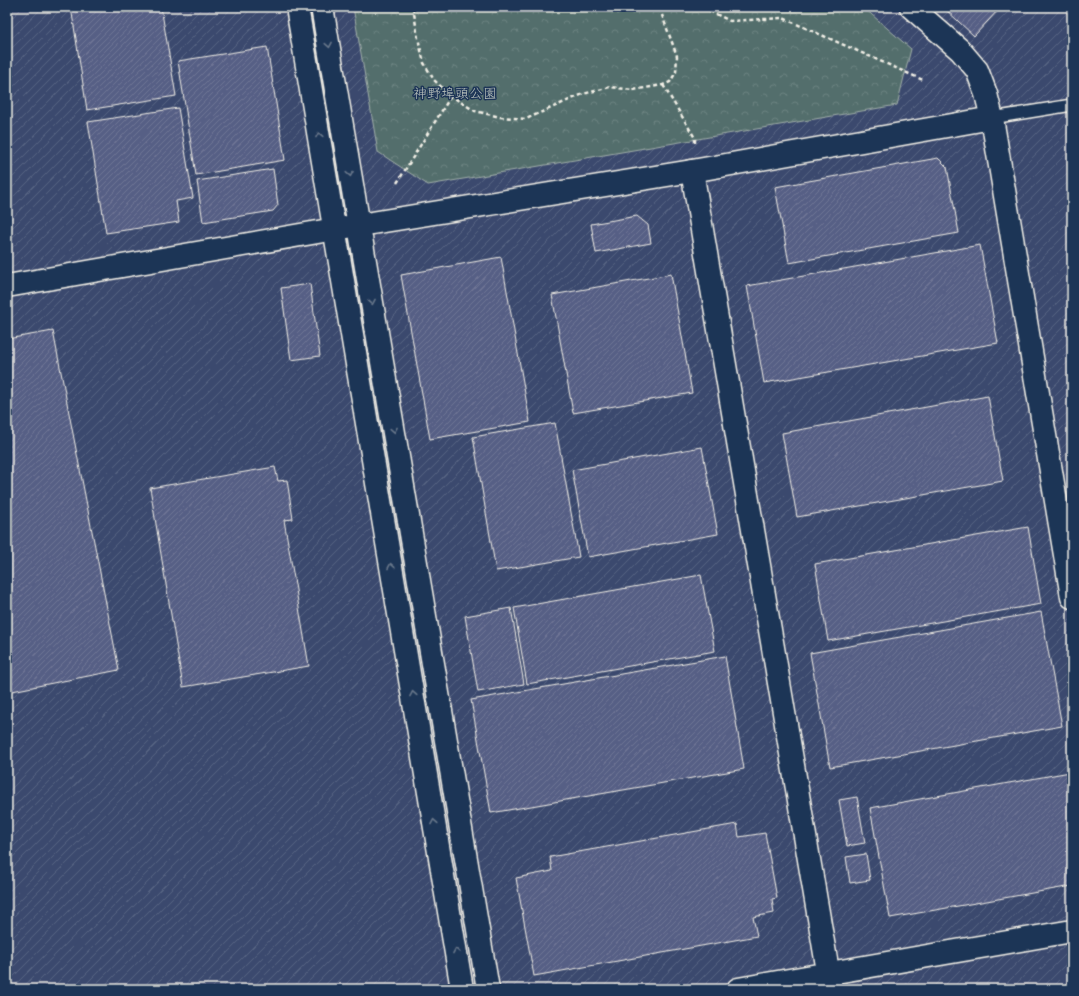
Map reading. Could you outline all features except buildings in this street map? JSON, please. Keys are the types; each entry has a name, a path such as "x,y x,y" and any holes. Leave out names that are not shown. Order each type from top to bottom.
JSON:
{"street":[{"path":"297,7 462,989"},
{"path":"322,7 488,989"},
{"path":"911,7 960,50 977,70 986,94 992,118 1072,597"},
{"path":"7,286 335,229 692,171 992,118"},
{"path":"692,171 829,982"},
{"path":"738,989 829,982 1072,931"}],"lane":[{"path":"992,118 1072,106"}],"path":[{"path":"413,7 424,63 434,80 451,96 475,111 500,117 526,119 583,94 610,87 633,90 663,85 670,82 676,72 677,56 659,7"},
{"path":"704,7 730,21 783,18 923,80"},
{"path":"663,85 695,138 695,144"},
{"path":"397,183 451,96"}],"shaded area":[{"path":"7,7 1072,7 1072,989 7,989"}],"green space":[{"name":"神野埠頭公園","path":"353,7 863,7 911,49 897,105 428,185 378,152"}]}
